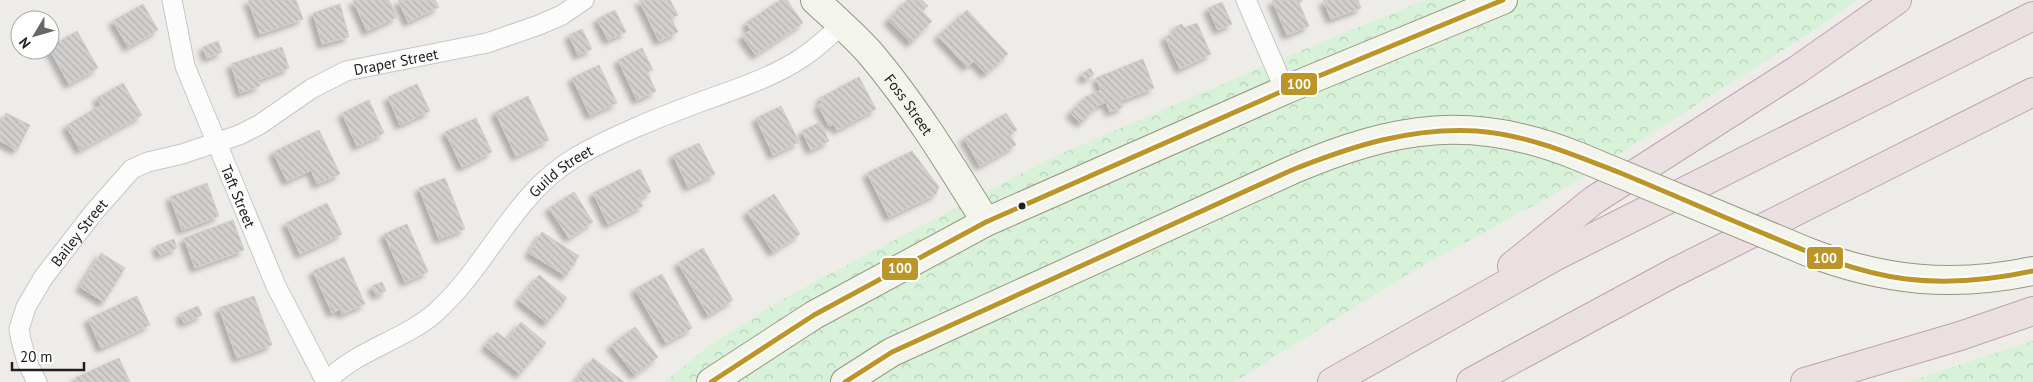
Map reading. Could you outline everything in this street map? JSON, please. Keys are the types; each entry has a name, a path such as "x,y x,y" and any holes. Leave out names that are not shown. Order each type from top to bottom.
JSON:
{"highway":[{"path":"1451,314 1594,200 1798,70 1897,0"},
{"path":"1332,382 1451,314 1638,214 2033,16"},
{"path":"1470,382 1673,273 2033,92"},
{"path":"1805,382 1960,336 2033,312"}],"main road":[{"name":"Foss Street","path":"815,0 868,51 891,79 933,139 986,222"},
{"path":"711,382 814,315 986,222 1285,90 1503,0"},
{"path":"845,382 892,352 1292,170 1352,146 1416,131 1460,130 1491,132 1524,138 1580,157 1808,252 1868,272 1927,281 1972,280 2033,271"}],"street":[{"name":"Taft Street","path":"172,0 185,66 216,143 276,286 327,382"},
{"name":"Draper Street","path":"216,143 259,125 311,89 346,71 487,42 539,25 562,15 584,0"},
{"path":"1246,0 1285,90"},
{"name":"Guild Street","path":"327,382 345,365 421,324 440,309 468,278 518,209 544,180 559,168 650,121 736,89 798,60 841,25"},
{"name":"Bailey Street","path":"37,382 23,351 20,329 26,307 44,278 94,212 132,169 148,162 216,143"}],"green space":[{"path":"1425,0 1857,0 1811,32 1571,185 1415,270 1234,382 664,382 713,343 790,295 1051,158 1285,57"},
{"path":"2033,341 2033,382 1907,382"}],"building":[{"path":"248,0 296,0 303,19 260,34"},
{"path":"353,0 389,0 397,17 367,31"},
{"path":"398,0 435,0 439,7 408,22"},
{"path":"639,0 670,0 678,15 671,18 678,32 659,41"},
{"path":"780,0 787,0 803,23 756,55 742,36 751,30 746,23"},
{"path":"907,0 922,0 928,6 922,11 932,21 911,43 888,20"},
{"path":"1272,0 1303,0 1299,3 1309,26 1287,35"},
{"path":"1323,0 1358,0 1361,8 1331,19"},
{"path":"1222,2 1232,24 1218,30 1208,8"},
{"path":"143,4 158,30 128,47 113,21"},
{"path":"340,4 349,37 322,44 313,13"},
{"path":"615,10 626,32 608,40 597,19"},
{"path":"967,10 1008,54 986,74 974,61 967,67 938,36"},
{"path":"1197,23 1211,54 1180,69 1165,37 1177,31 1175,27 1182,24 1184,28"},
{"path":"582,29 592,49 578,55 569,35"},
{"path":"77,31 98,68 69,84 56,60 60,60 60,41"},
{"path":"218,41 222,52 207,58 203,47"},
{"path":"282,47 289,68 258,80 260,86 240,93 231,64"},
{"path":"642,48 653,70 647,72 656,91 637,100 618,60"},
{"path":"1143,59 1154,88 1120,101 1123,107 1110,112 1106,102 1097,106 1081,123 1070,113 1087,96 1101,90 1096,78"},
{"path":"599,65 617,103 590,115 572,78"},
{"path":"1090,68 1094,74 1086,80 1081,75"},
{"path":"859,77 876,109 837,130 834,124 829,126 818,105 823,103 820,98"},
{"path":"123,83 142,115 80,150 66,126 101,105 97,98"},
{"path":"417,84 430,111 400,125 388,97"},
{"path":"528,96 549,140 516,156 495,112"},
{"path":"369,100 384,133 357,146 342,113"},
{"path":"781,106 799,142 773,155 756,118"},
{"path":"6,113 30,125 17,150 0,141 0,125"},
{"path":"1006,113 1017,130 1010,135 1016,145 980,166 964,138"},
{"path":"476,118 492,152 462,167 445,132"},
{"path":"820,122 829,141 811,150 802,131"},
{"path":"319,130 340,174 317,184 311,170 287,181 273,152"},
{"path":"699,143 715,174 688,187 673,155"},
{"path":"912,151 939,187 936,194 889,217 867,173"},
{"path":"640,169 651,192 639,198 643,206 608,224 593,193"},
{"path":"445,178 465,229 439,239 419,188"},
{"path":"207,183 219,216 182,230 170,197"},
{"path":"574,192 593,222 569,238 549,208"},
{"path":"774,194 800,234 773,252 747,212"},
{"path":"327,203 342,234 300,254 286,223"},
{"path":"233,220 244,250 195,268 184,238"},
{"path":"407,224 428,272 405,282 384,234"},
{"path":"542,232 579,256 566,276 529,253"},
{"path":"174,239 177,248 160,255 156,246"},
{"path":"703,248 733,300 708,315 678,263"},
{"path":"101,253 125,268 104,302 80,287"},
{"path":"344,257 365,304 342,314 340,309 332,313 313,271"},
{"path":"662,274 692,328 666,343 635,289"},
{"path":"539,275 567,298 547,323 519,300"},
{"path":"382,282 386,291 376,295 372,286"},
{"path":"137,296 150,325 101,348 88,319"},
{"path":"254,296 272,345 237,358 219,308"},
{"path":"198,306 202,315 184,323 180,314"},
{"path":"521,322 546,343 520,374 485,346 497,332 507,340"},
{"path":"635,327 658,357 635,375 611,345"},
{"path":"119,358 130,382 77,382 75,378"},
{"path":"593,358 624,382 575,382"}],"transit line":[{"name":"100","path":"711,382 814,315 986,222 1285,90 1503,0"},
{"name":"100","path":"845,382 892,352 1292,170 1360,146 1405,135 1429,132 1477,131 1496,133 1549,146 1618,172 1799,248 1870,272 1906,279 1954,281 2001,277 2033,271"}]}
